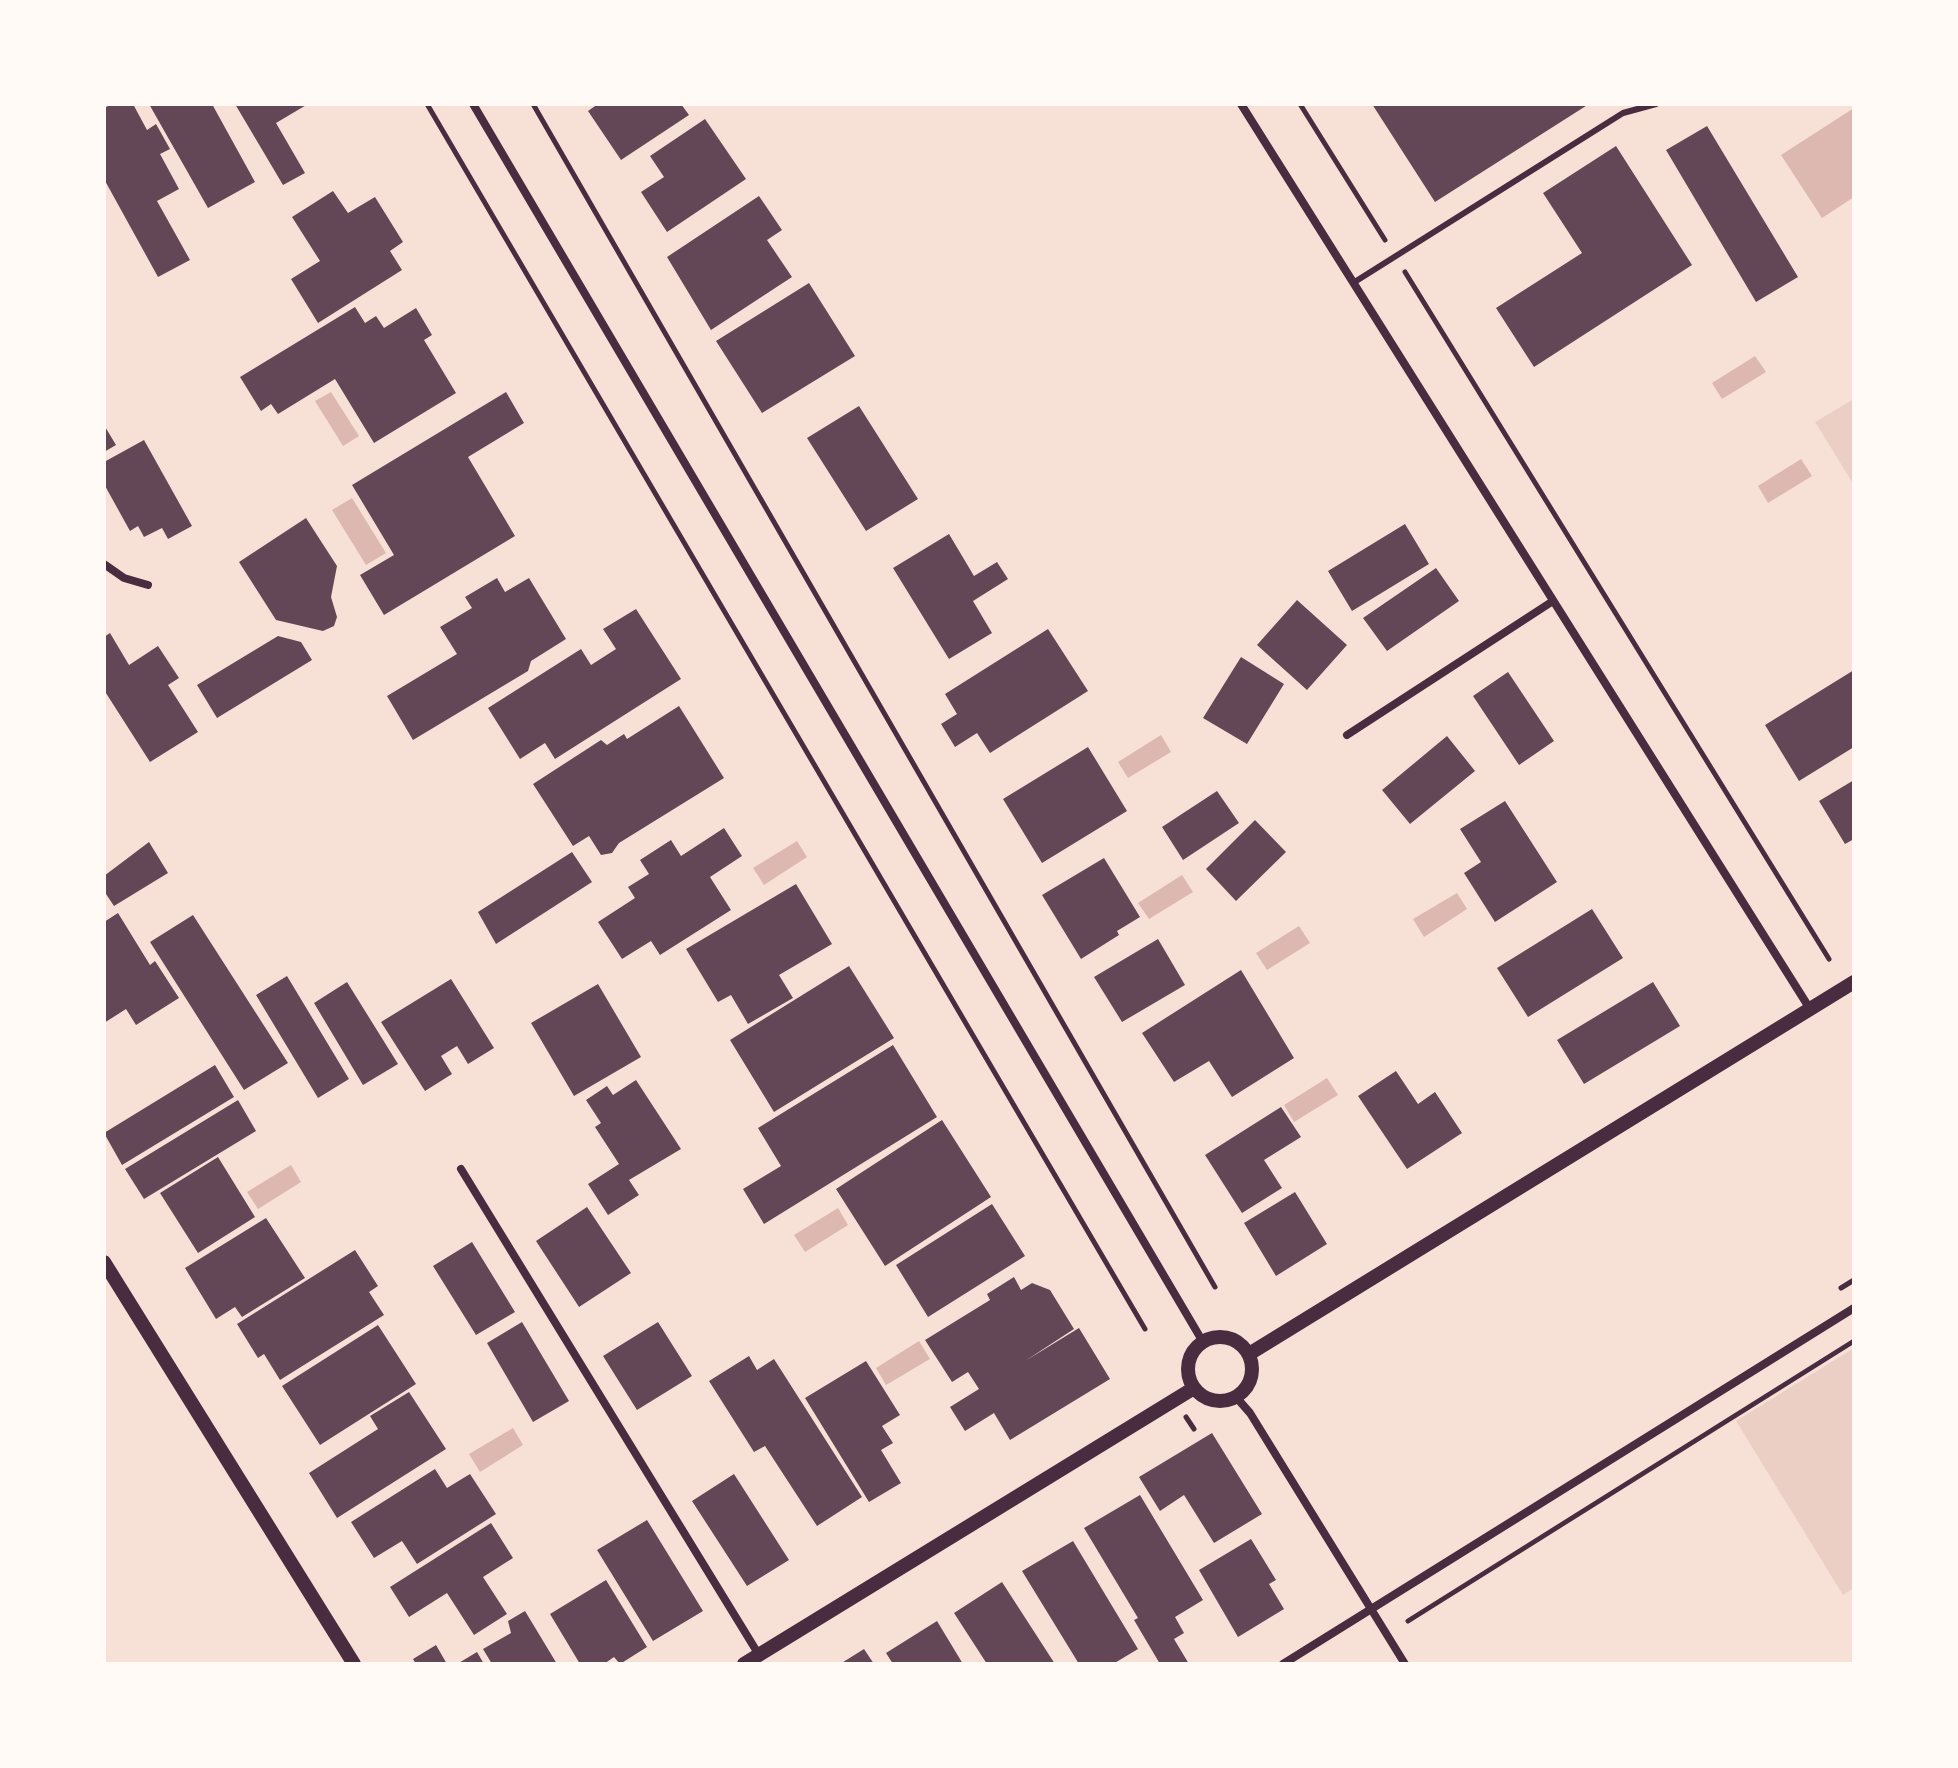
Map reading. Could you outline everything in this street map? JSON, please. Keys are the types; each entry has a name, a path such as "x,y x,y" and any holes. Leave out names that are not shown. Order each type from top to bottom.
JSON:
{"street":[{"path":"473,104 1203,1342"},
{"path":"1241,104 1810,1009"},
{"path":"104,564 124,578 148,585"},
{"path":"1347,735 1553,601"},
{"path":"1249,1354 1854,982"},
{"path":"461,1169 759,1655"},
{"path":"104,1262 354,1664"},
{"path":"1283,1664 1854,1308"},
{"path":"1223,1337 1243,1346 1249,1354 1252,1373 1249,1383 1236,1397 1218,1401 1194,1388 1188,1368 1190,1358 1203,1342 1223,1337"},
{"path":"744,1664 1194,1388"},
{"path":"1236,1397 1250,1413 1405,1664"}],"lane":[{"path":"1353,283 1623,113 1656,104"}],"path":[{"path":"427,104 1145,1329"},
{"path":"533,104 1215,1287"},
{"path":"1300,104 1829,959"},
{"path":"1408,1621 1854,1341"}],"shaded area":[{"path":"1854,108 1854,197 1822,218 1781,155"},
{"path":"1755,356 1766,372 1722,399 1712,383"},
{"path":"331,392 359,436 343,446 315,401"},
{"path":"1854,399 1854,485 1815,422"},
{"path":"1801,459 1812,476 1768,503 1758,486"},
{"path":"352,498 386,553 366,565 332,510"},
{"path":"1161,735 1171,752 1128,778 1118,762"},
{"path":"797,841 807,857 764,885 753,868"},
{"path":"1182,875 1193,892 1149,919 1138,903"},
{"path":"1457,893 1467,909 1424,937 1413,919"},
{"path":"1299,926 1310,943 1267,970 1256,953"},
{"path":"1327,1078 1338,1095 1294,1122 1284,1105"},
{"path":"291,1165 301,1182 258,1209 247,1192"},
{"path":"838,1208 848,1225 805,1252 794,1235"},
{"path":"919,1341 930,1359 886,1385 876,1368"},
{"path":"1854,1348 1854,1588 1843,1595 1736,1421"},
{"path":"513,1428 523,1445 480,1472 469,1454"}],"building":[{"path":"112,104 133,104 147,130 156,124 170,149 160,154 179,189 157,201 190,260 158,277 104,179 104,108"},
{"path":"149,104 212,104 255,182 208,208"},
{"path":"235,104 308,104 276,123 305,173 283,185"},
{"path":"598,104 681,104 689,115 621,160 588,111"},
{"path":"1372,104 1589,104 1435,202"},
{"path":"705,119 746,179 667,232 641,192 664,177 650,156"},
{"path":"1707,126 1798,277 1756,302 1666,150"},
{"path":"1616,146 1692,265 1534,367 1496,308 1582,253 1543,193"},
{"path":"333,191 348,213 375,197 403,242 390,251 402,270 318,323 291,279 320,261 292,217"},
{"path":"759,196 782,230 767,240 792,277 711,330 667,257"},
{"path":"809,283 855,356 762,413 716,341"},
{"path":"355,307 365,323 376,316 384,328 416,308 432,335 424,340 456,393 374,443 335,379 278,414 271,404 261,411 240,377"},
{"path":"506,392 524,423 468,457 515,536 384,615 360,575 394,555 352,485"},
{"path":"859,406 918,499 866,531 807,438"},
{"path":"104,425 116,445 104,452"},
{"path":"144,440 192,526 168,539 162,528 144,537 138,526 130,531 104,484 104,462"},
{"path":"306,518 337,566 331,597 337,617 334,626 323,631 276,620 239,562"},
{"path":"1405,524 1429,564 1352,611 1328,571"},
{"path":"949,534 974,576 997,562 1008,579 973,601 992,633 949,659 893,568"},
{"path":"1436,568 1459,601 1387,651 1363,618"},
{"path":"497,578 505,592 529,578 566,639 531,661 528,671 413,740 387,696 457,654 440,627 472,608 465,597"},
{"path":"1297,600 1347,645 1307,690 1257,645"},
{"path":"636,609 681,679 555,759 545,743 520,759 488,708 581,649 591,665 616,649 603,629"},
{"path":"1048,629 1088,691 990,753 977,733 955,747 941,724 957,714 945,694"},
{"path":"110,633 129,665 158,646 179,678 168,685 198,732 150,762 104,690 104,637"},
{"path":"278,636 301,642 312,660 217,718 197,685"},
{"path":"1241,657 1284,684 1247,744 1203,718"},
{"path":"1854,670 1854,747 1799,781 1765,725"},
{"path":"1508,672 1554,741 1519,765 1473,696"},
{"path":"679,706 724,778 619,843 612,853 601,855 589,836 573,846 533,784 601,740 607,745 624,734 627,739"},
{"path":"1447,736 1475,771 1410,824 1382,790"},
{"path":"1088,747 1127,811 1042,863 1003,799"},
{"path":"1854,780 1854,839 1845,844 1819,801"},
{"path":"1217,791 1239,823 1183,860 1162,827"},
{"path":"1505,801 1557,882 1495,922 1464,873 1481,862 1460,829"},
{"path":"1255,820 1286,852 1236,901 1206,869"},
{"path":"724,828 742,856 710,877 731,910 660,955 651,941 622,959 598,922 635,898 628,887 649,874 640,860 671,840 681,856"},
{"path":"149,842 168,873 114,906 104,891 104,876"},
{"path":"572,852 592,882 496,944 478,912"},
{"path":"1104,858 1140,917 1117,931 1119,935 1081,959 1042,895"},
{"path":"796,884 832,944 779,975 793,998 748,1024 731,995 718,1002 686,949"},
{"path":"1592,909 1623,958 1528,1017 1497,968"},
{"path":"118,913 150,965 155,961 179,998 136,1025 126,1009 104,1023 104,922"},
{"path":"193,915 288,1063 244,1090 150,942"},
{"path":"1158,939 1185,985 1122,1022 1094,977"},
{"path":"849,966 894,1038 774,1112 730,1040"},
{"path":"1241,970 1294,1058 1232,1097 1209,1061 1174,1082 1142,1033"},
{"path":"287,976 349,1079 318,1098 256,995"},
{"path":"451,979 494,1048 468,1064 457,1046 441,1056 452,1074 425,1091 381,1022"},
{"path":"347,982 398,1064 363,1085 314,1003"},
{"path":"1653,982 1680,1026 1584,1084 1557,1040"},
{"path":"598,984 641,1057 574,1096 531,1023"},
{"path":"893,1045 937,1117 764,1224 743,1189 781,1166 758,1128"},
{"path":"215,1065 234,1097 122,1165 104,1133"},
{"path":"1396,1071 1418,1104 1435,1092 1462,1133 1407,1169 1358,1096"},
{"path":"636,1080 681,1149 629,1180 639,1195 608,1215 588,1184 619,1164 595,1127 601,1123 586,1100 607,1086 613,1095"},
{"path":"238,1100 256,1131 144,1199 125,1169"},
{"path":"1281,1107 1301,1137 1264,1160 1282,1188 1242,1213 1205,1155"},
{"path":"942,1120 991,1197 885,1266 836,1189"},
{"path":"218,1157 255,1217 198,1253 160,1193"},
{"path":"1295,1192 1327,1244 1276,1276 1244,1223"},
{"path":"992,1204 1025,1256 928,1317 896,1265"},
{"path":"587,1207 631,1273 579,1307 536,1241"},
{"path":"266,1218 305,1278 242,1317 235,1307 216,1319 185,1268"},
{"path":"472,1242 515,1312 476,1335 433,1266"},
{"path":"355,1250 378,1286 369,1292 384,1315 280,1380 264,1354 258,1358 237,1324"},
{"path":"1014,1277 1021,1290 1032,1283 1050,1290 1074,1329 1025,1361 1079,1328 1110,1379 1010,1440 994,1413 965,1431 950,1407 979,1389 968,1372 952,1382 925,1340 990,1300 987,1294"},
{"path":"522,1322 569,1401 533,1422 487,1343"},
{"path":"658,1322 692,1376 637,1410 603,1356"},
{"path":"378,1325 416,1384 320,1445 282,1386"},
{"path":"749,1356 757,1370 774,1359 862,1497 817,1526 765,1446 754,1452 709,1381"},
{"path":"866,1361 900,1415 882,1426 893,1443 881,1450 901,1483 869,1502 805,1398"},
{"path":"409,1392 446,1449 337,1518 309,1473 378,1429 370,1416"},
{"path":"1212,1433 1262,1514 1214,1543 1184,1495 1160,1511 1139,1477"},
{"path":"435,1469 447,1488 470,1474 496,1514 417,1564 402,1541 374,1558 351,1522"},
{"path":"734,1474 789,1560 747,1586 692,1501"},
{"path":"1140,1495 1203,1600 1175,1617 1184,1633 1174,1639 1189,1664 1160,1664 1134,1620 1138,1618 1084,1528"},
{"path":"647,1520 703,1611 653,1641 597,1550"},
{"path":"491,1523 513,1558 483,1577 507,1614 474,1635 447,1593 409,1617 390,1587"},
{"path":"1251,1539 1276,1580 1269,1584 1284,1609 1238,1637 1199,1570"},
{"path":"1073,1541 1138,1649 1113,1664 1079,1664 1022,1571"},
{"path":"606,1580 647,1647 620,1664 614,1657 604,1664 580,1664 550,1614"},
{"path":"1002,1582 1055,1664 987,1664 954,1613"},
{"path":"525,1611 557,1664 492,1664 483,1649 511,1633 508,1621"},
{"path":"937,1621 963,1664 893,1664 886,1653"},
{"path":"436,1645 447,1664 416,1664 413,1659"},
{"path":"864,1649 874,1664 840,1664"},
{"path":"477,1652 484,1664 457,1664"}]}
